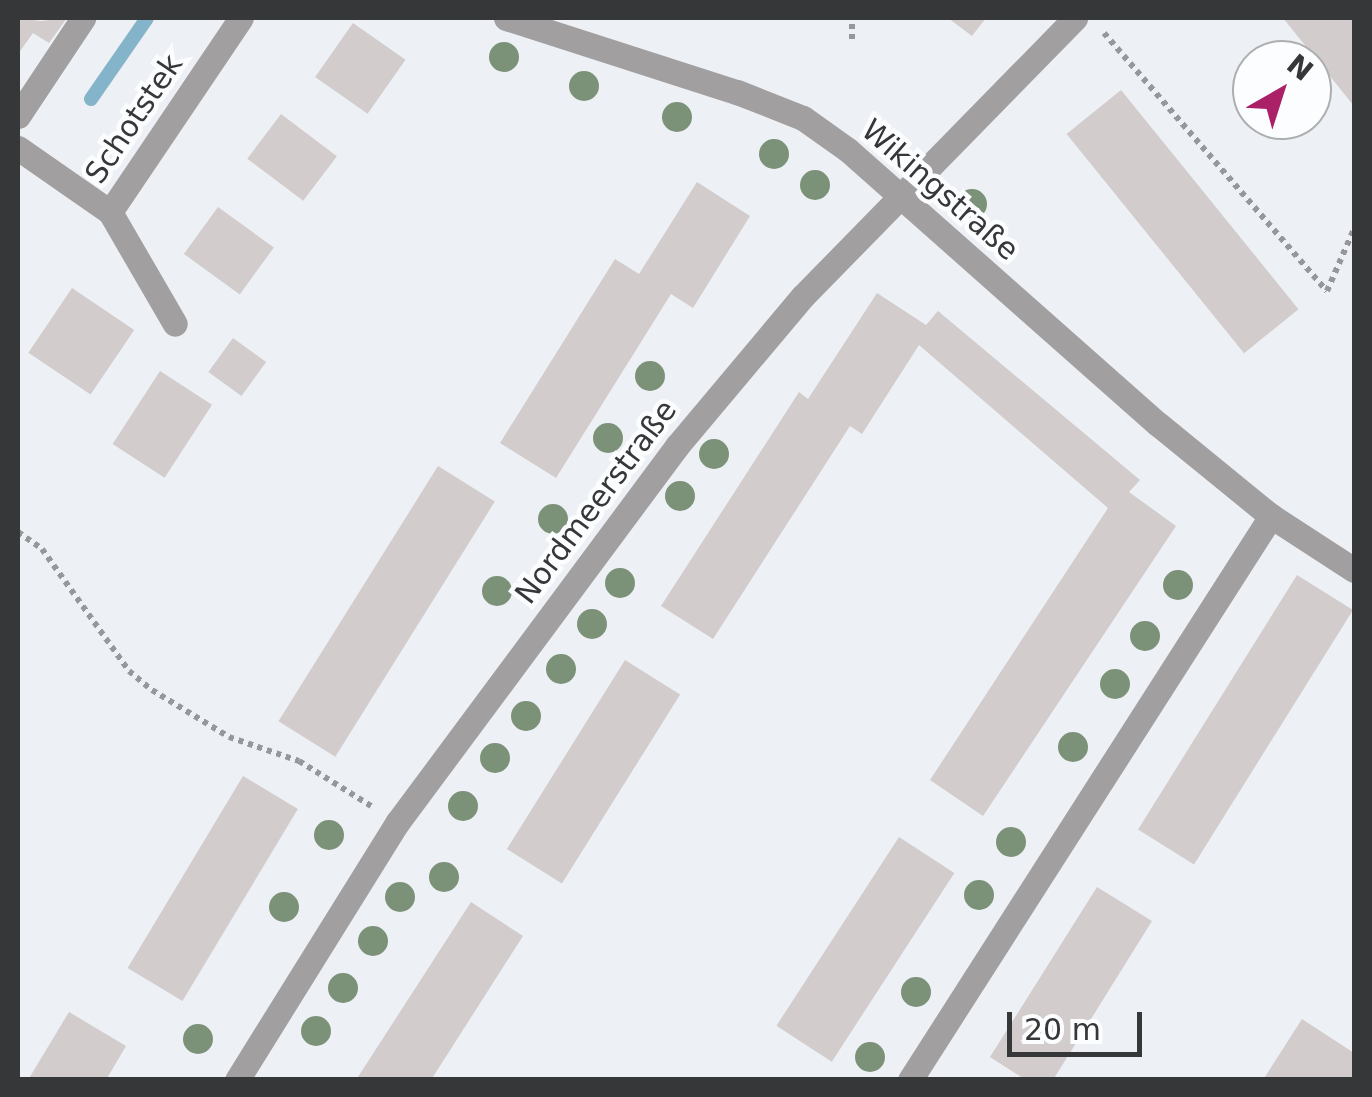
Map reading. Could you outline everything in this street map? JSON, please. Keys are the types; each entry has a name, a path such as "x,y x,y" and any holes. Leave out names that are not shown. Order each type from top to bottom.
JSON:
{"street":[{"path":"18,116 83,18"},
{"name":"Schotstek","path":"18,148 110,212 241,18"},
{"name":"Wikingstraße","path":"506,18 737,92 803,118 848,150 897,198 1158,424 1271,516 1354,570"},
{"name":"Nordmeerstraße","path":"237,1080 398,823 676,446 804,296 1075,18"},
{"path":"110,212 175,324"},
{"path":"910,1080 1271,516"}],"path":[{"path":"852,18 852,39"},
{"path":"1102,32 1328,291 1354,229"},
{"path":"18,532 42,549 129,670 152,690 229,737 299,761 398,823"}],"building":[{"path":"18,18 67,18 49,43 33,33 18,54"},
{"path":"948,18 986,18 972,36"},
{"path":"1283,18 1354,18 1354,106 1332,79 1332,40 1301,40"},
{"path":"353,23 405,60 368,114 315,77"},
{"path":"1121,90 1298,309 1244,353 1067,134"},
{"path":"281,114 337,156 303,201 247,159"},
{"path":"697,182 750,216 693,308 671,294 556,478 500,443 615,259 639,274"},
{"path":"218,207 274,248 240,294 184,254"},
{"path":"72,288 134,330 91,395 28,353"},
{"path":"877,293 926,325 938,311 1140,480 1129,492 1176,526 983,816 930,780 1108,508 919,345 862,434 850,426 713,639 661,606 799,392 808,399"},
{"path":"233,338 266,362 241,396 208,372"},
{"path":"160,371 212,405 165,478 113,444"},
{"path":"438,466 495,502 335,757 278,721"},
{"path":"1297,575 1353,610 1194,864 1138,829"},
{"path":"625,660 680,694 562,884 507,849"},
{"path":"243,776 298,809 182,1001 128,968"},
{"path":"899,837 954,873 832,1062 776,1026"},
{"path":"1097,887 1152,921 1053,1080 1026,1080 990,1057"},
{"path":"471,902 523,936 431,1080 356,1080"},
{"path":"69,1012 126,1046 106,1080 28,1080"},
{"path":"1302,1019 1354,1053 1354,1080 1263,1080"}],"waterway":[{"path":"91,99 147,18"}]}
